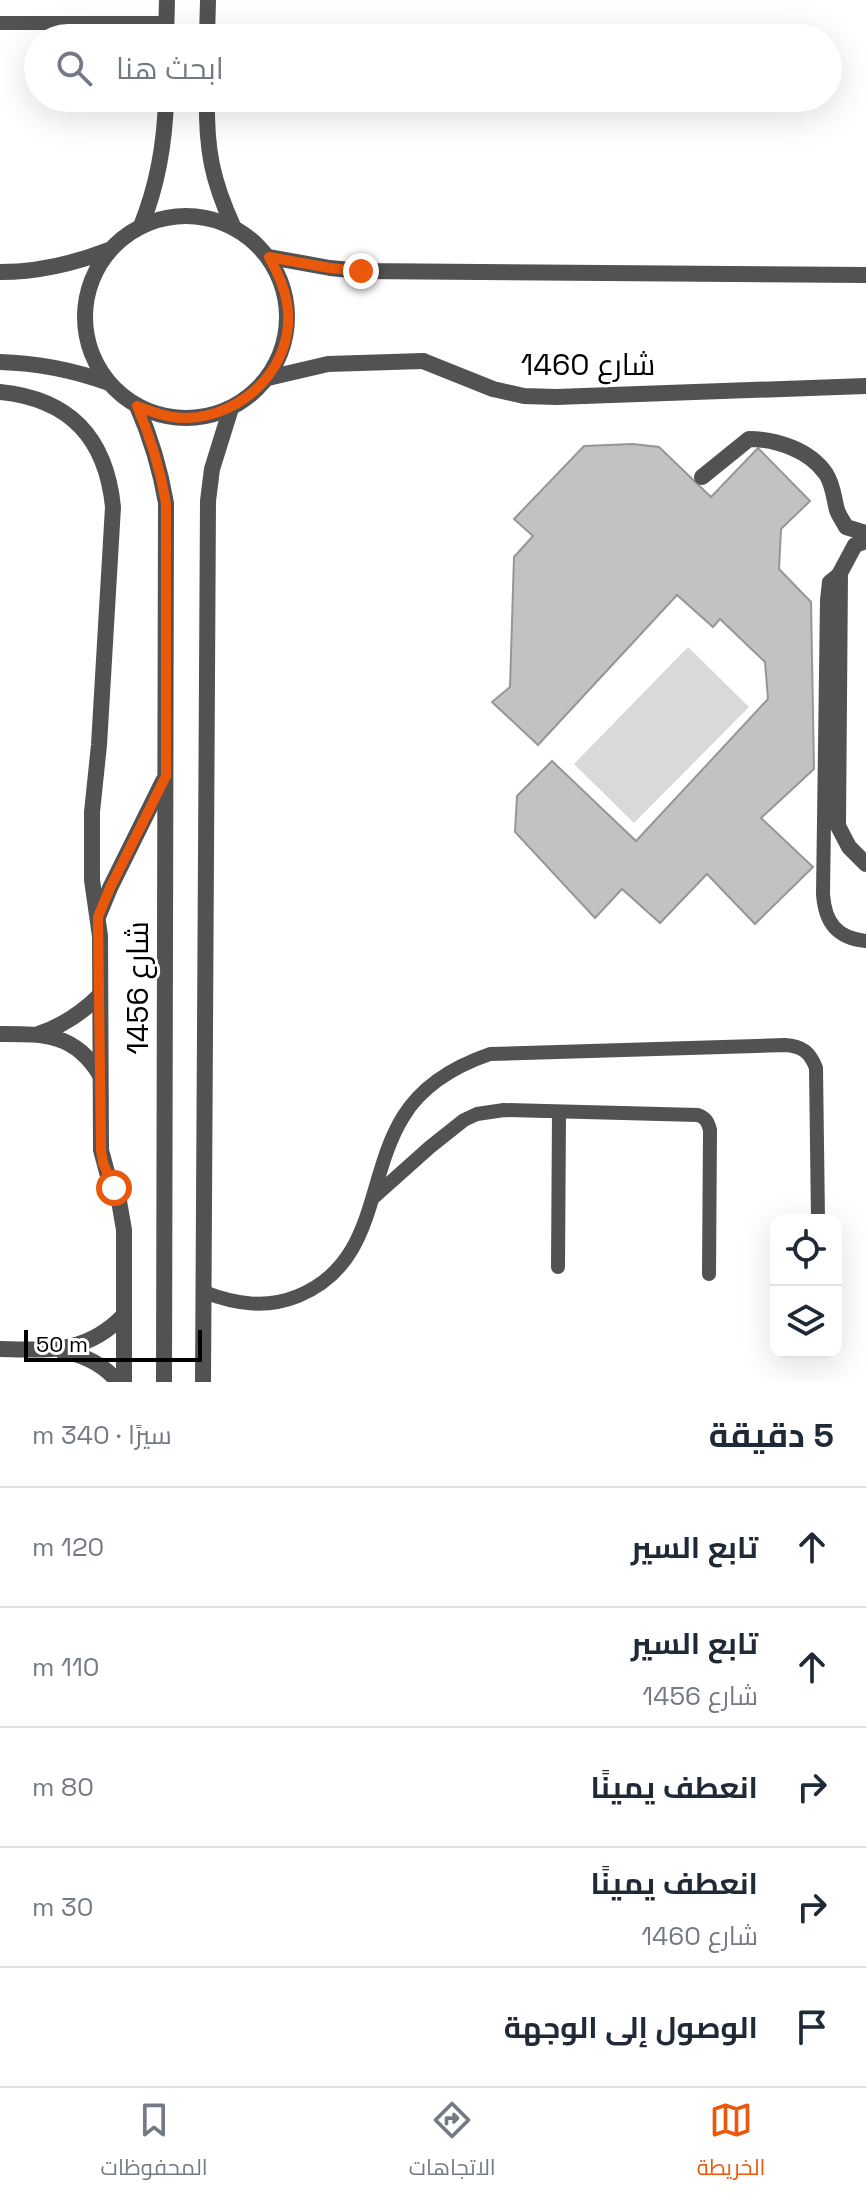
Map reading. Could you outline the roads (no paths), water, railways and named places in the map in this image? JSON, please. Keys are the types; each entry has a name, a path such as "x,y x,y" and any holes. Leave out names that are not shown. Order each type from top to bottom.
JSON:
{"street":[{"path":"166,24 167,0"},
{"path":"207,24 208,0"},
{"path":"141,226 159,174 165,112"},
{"path":"207,112 208,149 213,175 233,226"},
{"path":"187,215 210,218 233,226 252,239 269,257 281,279 288,304 288,330 281,355 268,378 251,395 231,408 208,416 184,418 160,415 137,406 109,383 93,358 85,331 85,302 93,274 109,250 124,236 163,218 187,215"},
{"path":"0,272 50,268 109,250"},
{"path":"269,257 361,271 866,275"},
{"name":"شارع 1460","path":"268,378 328,364 423,361 493,389 524,396 572,397 866,386"},
{"path":"0,362 49,365 109,383"},
{"path":"0,392 32,397 63,411 94,443 105,463 111,485 113,507 92,812 92,880 98,917 101,1150 119,1201 124,1230 121,1382"},
{"name":"شارع 1456","path":"137,406 151,437 166,503 164,1382"},
{"path":"203,1382 208,501 212,469 231,408"},
{"path":"702,477 749,439 768,439 792,447 826,474 846,527 866,533"},
{"path":"866,541 855,545 840,573 838,826 849,847 866,864"},
{"path":"98,917 166,776"},
{"path":"37,1034 76,1017 100,995"},
{"path":"0,1034 37,1034 64,1040 94,1064 100,1075"},
{"path":"57,1350 87,1342 124,1315"},
{"path":"0,1349 57,1350 87,1359 121,1382"}],"lane":[{"path":"0,23 24,24"},
{"path":"840,573 829,582 827,600 823,894 829,921 840,934 866,941"},
{"path":"204,1292 224,1300 267,1304 289,1300 327,1280 343,1265 359,1238 391,1140 403,1116 420,1095 441,1077 464,1063 490,1054 796,1045 812,1058 816,1068 818,1214"},
{"path":"374,1197 464,1120 490,1111 692,1114 704,1118 710,1130 709,1274"},
{"path":"558,1267 559,1112"}]}
